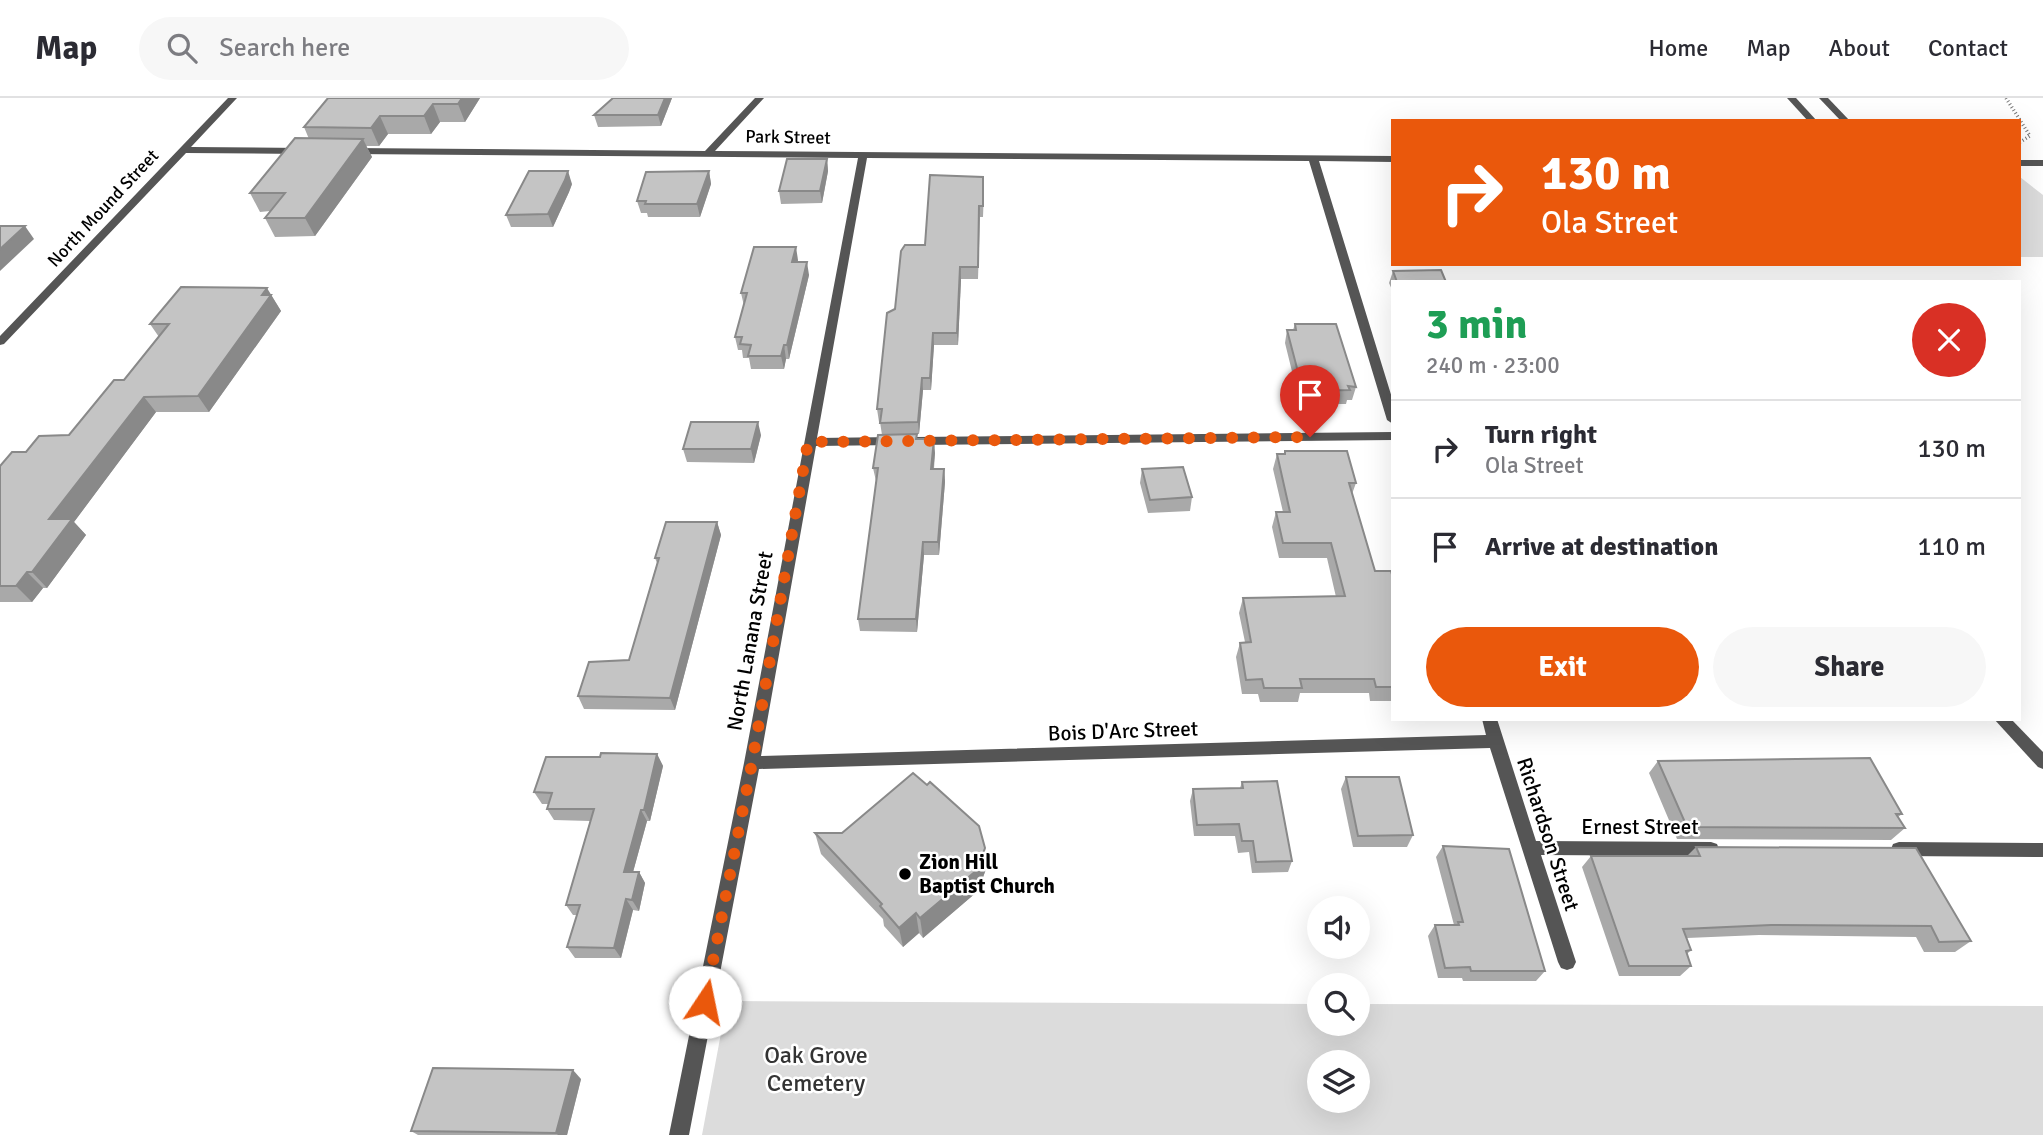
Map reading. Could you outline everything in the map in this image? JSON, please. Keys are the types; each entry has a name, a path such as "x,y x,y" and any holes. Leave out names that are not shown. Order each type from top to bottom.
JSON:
{"street":[{"name":"North Mound Street","path":"0,342 233,98"},
{"path":"709,152 760,98"},
{"path":"1791,98 1811,119"},
{"path":"1824,98 1844,119"},
{"path":"182,150 321,151"},
{"name":"Park Street","path":"335,151 1391,159"},
{"name":"North Lanana Street","path":"679,1135 752,763 808,442 863,154"},
{"path":"1313,158 1391,413"},
{"path":"2021,163 2043,163"},
{"path":"808,442 1391,436"},
{"name":"Richardson Street","path":"1490,721 1567,962"},
{"path":"2003,721 2043,762"},
{"name":"Bois D'Arc Street","path":"752,763 1495,741"},
{"name":"Ernest Street","path":"1530,848 1724,849"},
{"path":"1877,849 2043,850"}],"path":[{"path":"2006,98 2019,119"},
{"path":"2021,122 2030,136 2021,141"}],"green space":[{"path":"2021,178 2043,195 2043,257 2021,257"},
{"name":"Oak Grove Cemetery","path":"727,1001 1307,1004 1307,1036 1370,1036 1370,1004 2043,1006 2043,1135 702,1135"}],"building":[{"path":"328,98 462,98 458,104 433,104 424,116 380,116 371,128 304,127"},
{"path":"613,98 665,98 658,115 594,115"},
{"path":"295,138 363,139 305,218 265,218 285,193 250,193"},
{"path":"787,159 827,159 820,191 779,191"},
{"path":"529,171 568,171 548,214 506,215"},
{"path":"709,171 697,204 645,204 646,201 637,201 646,172"},
{"path":"930,175 983,177 983,206 979,206 978,267 960,267 957,333 933,333 930,378 922,378 918,422 880,423 882,409 877,409 887,313 895,309 901,251 905,245 925,245"},
{"path":"0,226 25,226 0,249"},
{"path":"754,247 796,247 792,262 807,262 787,345 784,345 781,356 748,356 751,345 740,344 742,337 735,337 747,293 741,293"},
{"path":"1441,270 1445,280 1396,280 1393,271"},
{"path":"181,287 267,288 262,295 271,295 198,396 144,397 49,519 72,519 32,572 27,572 16,586 0,586 0,466 12,452 26,452 39,436 69,435 114,380 124,380 169,324 150,324"},
{"path":"1295,324 1336,324 1356,387 1348,386 1350,390 1303,391 1287,330 1296,330"},
{"path":"691,422 758,422 751,449 683,449"},
{"path":"917,434 916,439 934,439 931,469 944,469 938,542 923,542 916,619 858,619 878,468 873,468 878,435"},
{"path":"1285,451 1347,451 1356,483 1349,483 1375,571 1391,571 1391,687 1376,687 1374,679 1300,679 1302,688 1264,688 1262,679 1246,680 1240,643 1251,642 1243,598 1345,596 1331,543 1283,543 1276,512 1290,512 1277,454 1285,454"},
{"path":"1183,467 1192,497 1150,500 1142,469"},
{"path":"666,522 717,522 670,698 578,696 589,662 629,660 659,558 655,558"},
{"path":"601,753 657,754 644,810 641,810 624,872 639,872 632,900 626,899 614,948 567,947 580,905 566,905 594,809 547,809 552,793 534,792 546,757 600,757"},
{"path":"1870,758 1902,814 1896,814 1905,828 1687,827 1658,761"},
{"name":"Zion Hill Baptist Church","path":"913,773 927,785 930,782 979,826 985,848 977,870 920,918 916,913 899,928 880,906 882,904 815,833 842,833"},
{"path":"1346,777 1399,777 1413,835 1358,836"},
{"path":"1277,781 1292,861 1256,862 1253,841 1242,841 1239,824 1197,825 1193,789 1243,788 1242,782"},
{"path":"1443,846 1509,849 1545,971 1471,971 1470,967 1445,968 1435,925 1459,925 1458,922 1463,922"},
{"path":"1696,847 1916,848 1971,941 1939,942 1931,926 1771,925 1683,929 1691,950 1686,951 1691,966 1629,966 1591,856 1700,856"},
{"path":"433,1068 573,1070 556,1133 411,1131"}],"place":[{"name":"Zion Hill Baptist Church","path":"905,874"}],"route":[{"path":"705,1002 752,763 808,442 1310,437"}]}
